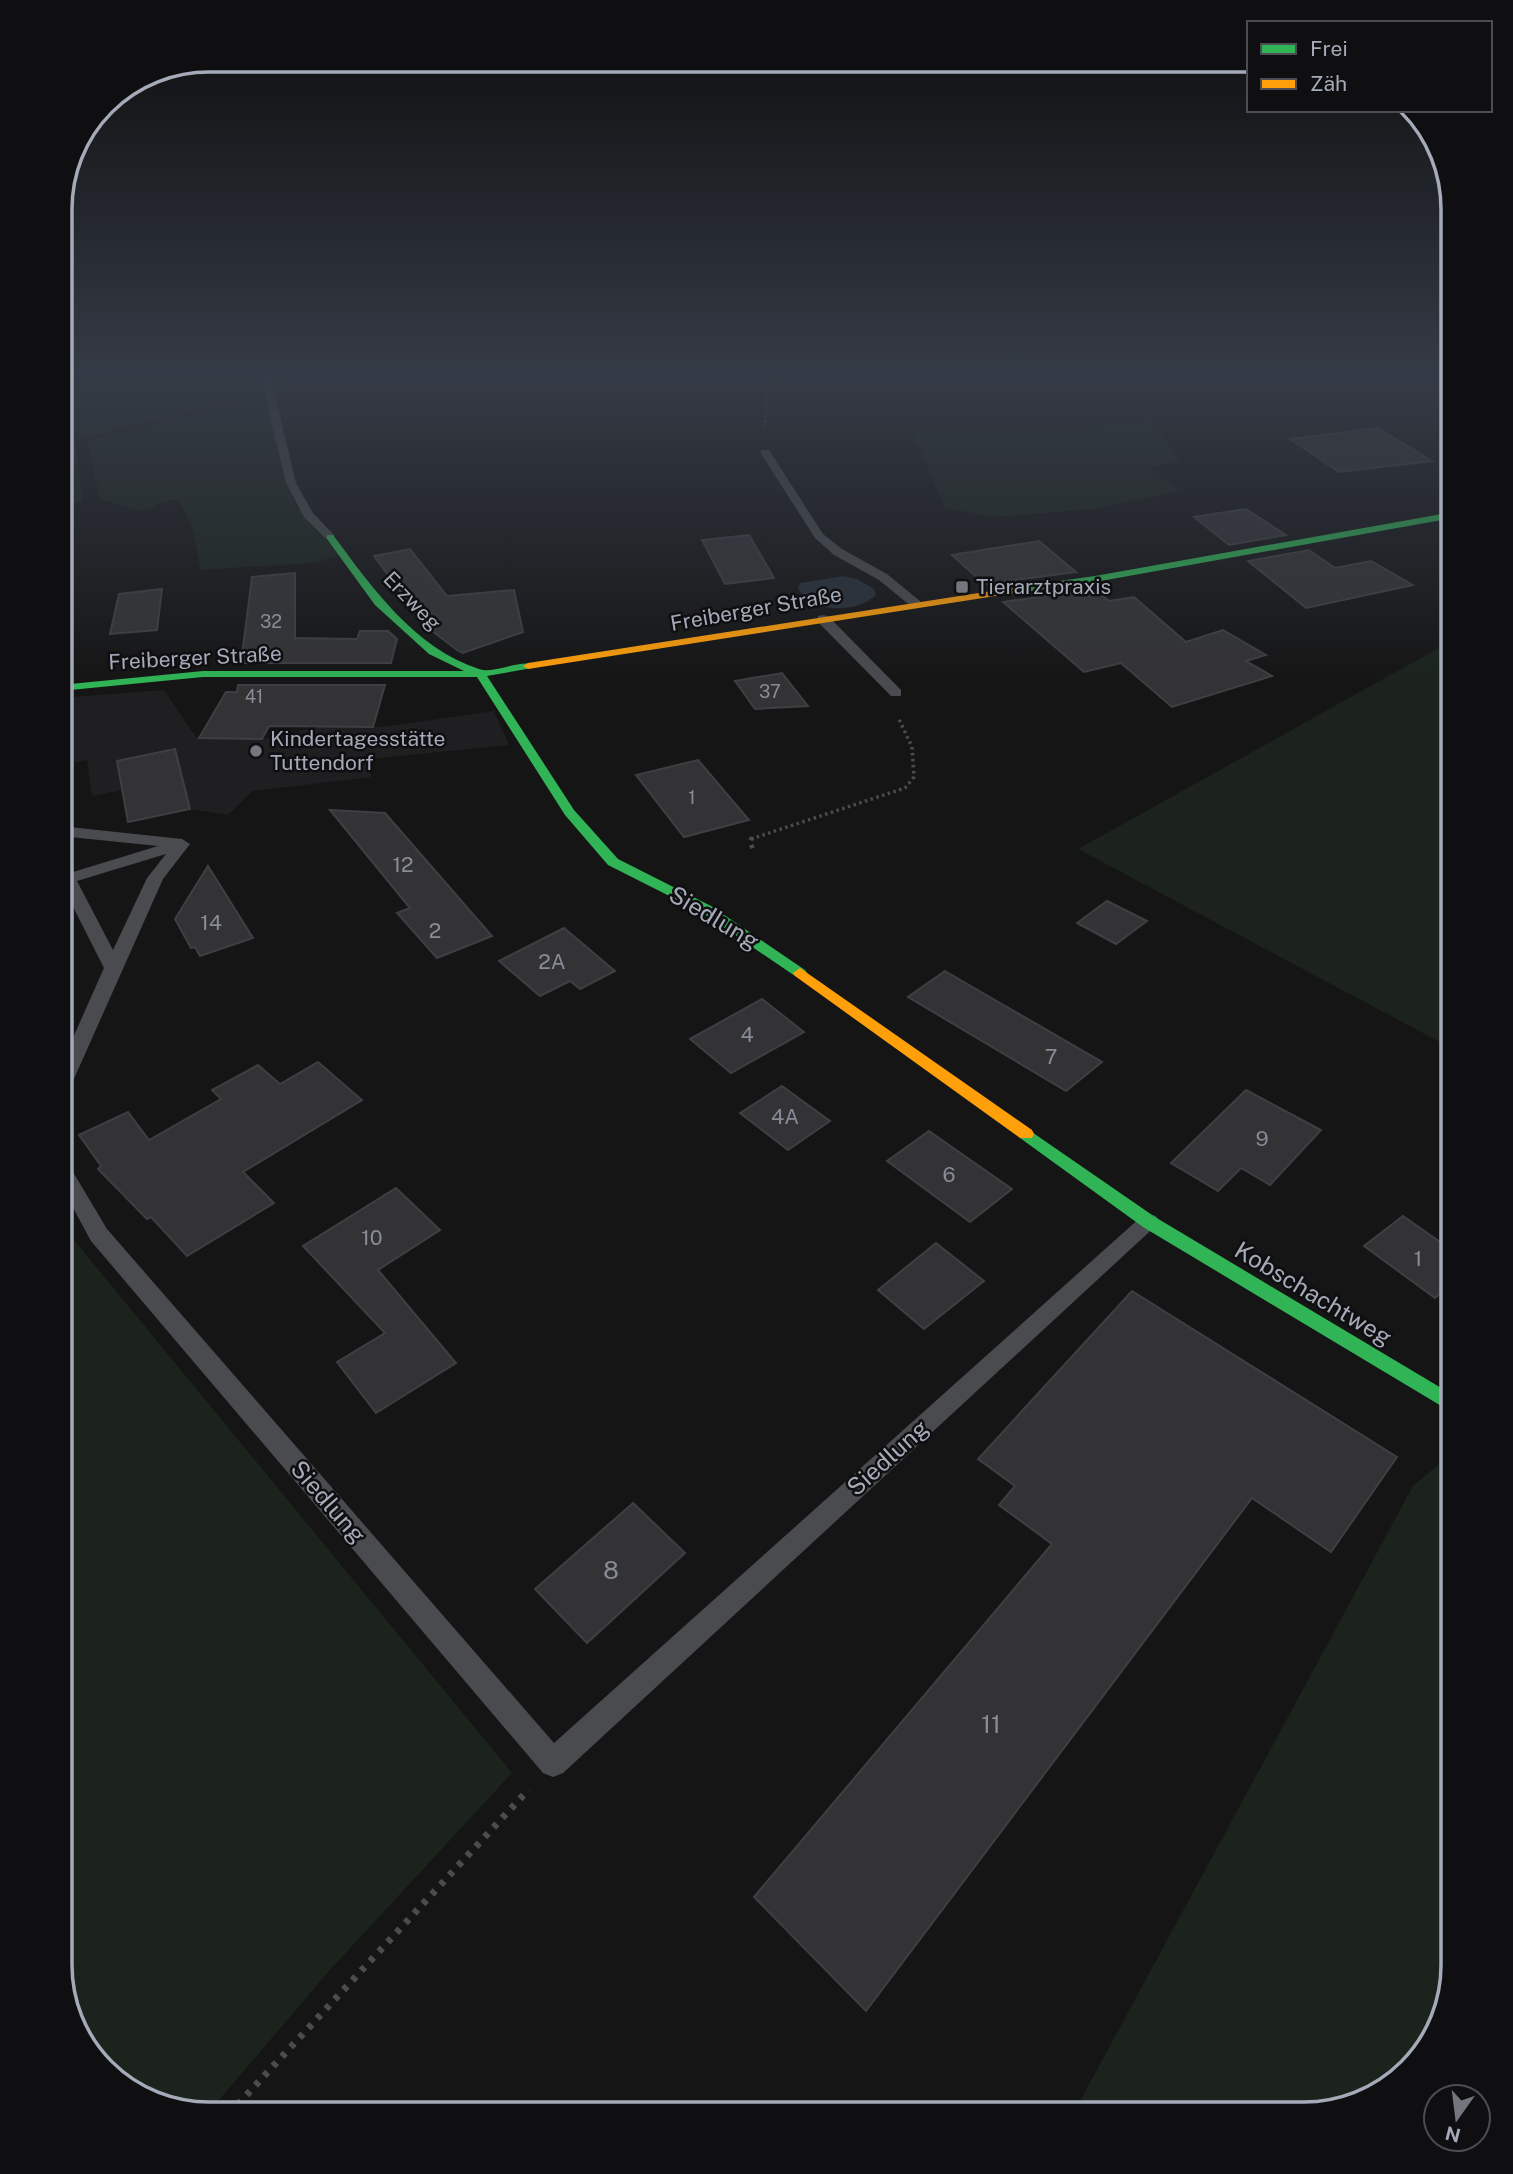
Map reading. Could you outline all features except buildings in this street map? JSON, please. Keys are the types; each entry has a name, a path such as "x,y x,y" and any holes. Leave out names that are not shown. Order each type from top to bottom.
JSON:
{"street":[{"name":"Freiberger Straße","path":"72,687 203,674 480,674 916,604 1095,579 1441,517"},
{"name":"Erzweg","path":"330,537 380,603 424,644 433,652 480,674"},
{"name":"Siedlung","path":"480,674 569,812 614,862 706,909 748,936 1149,1222"},
{"name":"Kobschachtweg","path":"1149,1222 1441,1397"}],"lane":[{"path":"290,479 308,515 330,537"},
{"path":"783,479 819,536 838,552 883,577 916,604"},
{"path":"823,619 896,693"},
{"path":"72,832 182,844"},
{"path":"72,878 182,844"},
{"path":"72,1061 155,878 182,844"},
{"path":"72,894 113,968"},
{"name":"Siedlung","path":"72,1188 99,1235 553,1763 1149,1222"}],"path":[{"path":"753,849 750,842 752,837 905,788 914,777 912,747 894,709 896,693"},
{"path":"240,2102 553,1763"}],"shaded area":[{"path":"72,479 80,479 82,501 72,502"},
{"path":"96,479 285,479 295,503 312,526 342,555 313,563 200,570 191,525 177,500 166,501 140,511 100,499"},
{"path":"933,479 1165,479 1180,491 1093,509 995,517 945,508"},
{"path":"843,576 857,579 874,589 876,595 869,601 852,607 834,608 807,603 798,588 800,583"},
{"path":"1441,647 1441,1043 1078,849"},
{"name":"Kindertagesstätte Tuttendorf","path":"164,690 196,737 262,739 323,726 382,727 494,711 509,745 370,759 371,777 253,791 228,815 190,809 128,822 122,790 92,796 87,760 72,763 72,697"},
{"path":"72,1238 512,1773 329,1971 217,2102 173,2098 140,2084 125,2074 100,2049 82,2018 76,2001 72,1965"},
{"path":"1441,1462 1441,1965 1437,2001 1423,2034 1413,2049 1388,2074 1357,2092 1340,2098 1304,2102 1079,2102 1413,1486"}],"traffic: fast":[{"path":"1017,590 1095,579 1441,517"},
{"path":"330,537 379,603 433,652 480,674 569,812 613,862 706,909 800,973"},
{"path":"72,687 203,674 480,674 528,666"},
{"path":"1026,1134 1149,1222 1441,1398"}],"traffic: slow":[{"path":"528,666 1017,590"},
{"path":"800,973 1026,1134"}],"place":[{"name":"Tierarztpraxis","path":"962,587"},
{"name":"Kindertagesstätte Tuttendorf","path":"256,751"}]}
